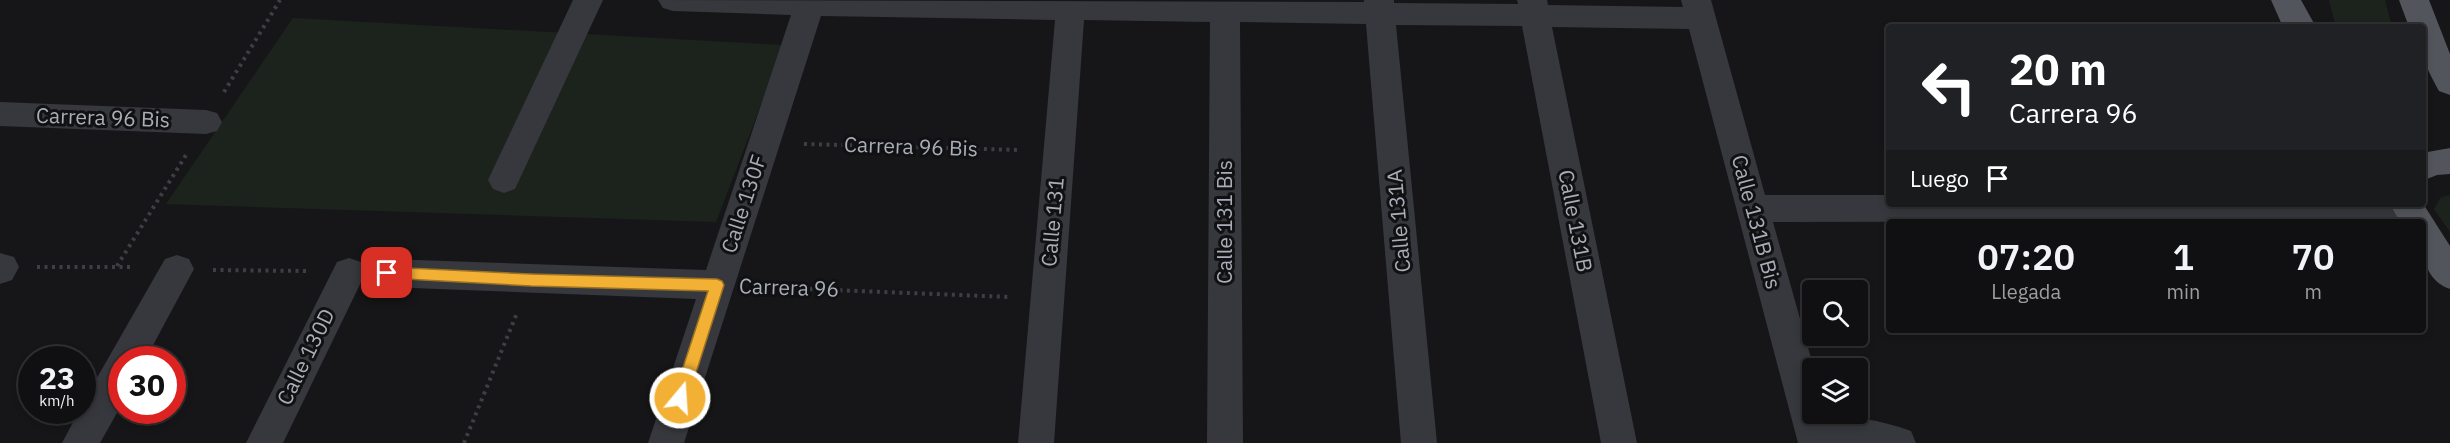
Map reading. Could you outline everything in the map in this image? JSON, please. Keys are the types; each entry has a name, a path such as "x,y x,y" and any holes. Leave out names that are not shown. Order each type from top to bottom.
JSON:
{"main road":[{"path":"2286,0 2298,24"},
{"path":"2307,0 2317,24"},
{"path":"2414,0 2420,24"},
{"path":"2428,55 2450,83"},
{"path":"2426,166 2450,161"},
{"path":"2426,235 2450,275"}],"street":[{"path":"504,180 588,0"},
{"path":"673,0 1699,9"},
{"name":"Calle 130F","path":"666,443 810,2"},
{"name":"Calle 131","path":"1036,443 1070,4"},
{"name":"Calle 131 Bis","path":"1225,5 1225,443"},
{"name":"Calle 131A","path":"1379,7 1419,443"},
{"name":"Calle 131B","path":"1533,8 1619,443"},
{"name":"Calle 131B Bis","path":"1699,9 1814,435"},
{"name":"Carrera 96 Bis","path":"0,114 206,122"},
{"path":"1753,209 2413,214"},
{"path":"134,346 177,269"},
{"name":"Calle 130D","path":"264,443 349,272"},
{"name":"Carrera 96","path":"387,273 717,285"},
{"path":"80,443 108,394"},
{"path":"1814,435 1898,443"}],"path":[{"name":"Carrera 96 Bis","path":"764,143 1059,151"},
{"path":"464,443 531,280"},
{"name":"Carrera 96","path":"717,285 1047,299"}],"shaded area":[{"path":"2329,0 2385,0 2391,24 2335,24"},
{"path":"293,18 784,45 716,222 166,204"},
{"path":"2450,195 2450,232 2434,209 2441,197"}],"route":[{"path":"387,273 717,285 680,398"}]}
